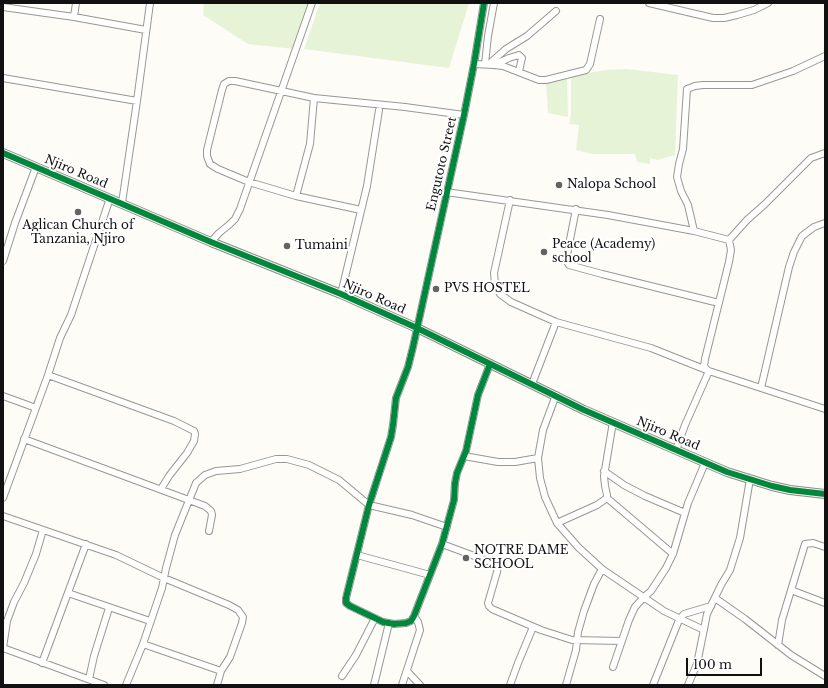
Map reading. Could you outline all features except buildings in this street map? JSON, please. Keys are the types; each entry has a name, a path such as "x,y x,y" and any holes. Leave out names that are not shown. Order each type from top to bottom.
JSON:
{"street":[{"path":"74,17 76,3"},
{"path":"122,203 150,3"},
{"path":"211,242 235,219 240,209 248,182 312,3"},
{"name":"Engutoto Street","path":"375,618 350,606 346,602 346,598 369,505 391,437 395,401 408,367 464,115 484,3"},
{"path":"490,64 488,36 494,3"},
{"path":"649,3 713,18 724,18 754,10 768,3"},
{"path":"3,7 74,17 146,30"},
{"path":"490,64 506,49 536,29 556,11"},
{"path":"474,64 490,64 519,72 534,79 546,80 586,70 590,64 600,19"},
{"path":"490,64 519,55 522,58 519,72"},
{"path":"694,231 688,205 681,191 677,177 683,150 685,98 687,89 703,85 752,85 787,73 825,56"},
{"path":"3,78 137,101"},
{"path":"362,210 296,196 248,182 212,166 208,161 207,150 224,84 229,81 235,81 314,98 405,107 464,115"},
{"path":"296,196 310,144 314,98"},
{"path":"341,294 362,210 379,110"},
{"name":"Njiro Road","path":"3,153 211,242 341,294 417,328 613,422 727,472 790,490 825,494"},
{"path":"729,240 747,220 811,158 825,153"},
{"path":"3,261 36,166"},
{"path":"446,192 576,210 694,231 729,240"},
{"path":"3,498 60,338 79,293 110,198"},
{"path":"510,200 494,273 495,284 500,294 511,302 556,322 651,348 709,371 825,409"},
{"path":"576,210 566,260 569,265 719,303"},
{"path":"761,388 789,267 794,252 802,236 814,227 825,223"},
{"path":"709,371 704,366 704,359 729,262 731,250 729,240"},
{"path":"532,384 556,322"},
{"path":"342,676 361,646 375,618 398,625 411,621 414,616 442,544 454,500 457,473 464,456 478,396 490,364"},
{"path":"676,450 685,425 709,371"},
{"path":"48,375 174,421 194,430 196,434 194,441 161,489"},
{"path":"556,395 543,430 538,458 540,478 545,497 557,523 602,569 654,605 680,620 704,630"},
{"path":"3,396 36,408"},
{"path":"607,498 608,495 604,483 604,472 613,422"},
{"path":"24,439 205,506 211,511 209,531"},
{"path":"464,456 498,462 515,462 538,458"},
{"path":"126,685 143,644 162,588 175,535 196,483 205,475 240,469 282,459 298,462 309,465 339,480 369,505 412,515 447,527"},
{"path":"613,667 635,608 644,597 649,594 657,583 673,554 685,513 706,463"},
{"path":"604,472 639,493 685,513"},
{"path":"688,685 697,664 711,606 730,570 740,538 750,479"},
{"path":"557,523 597,505 607,498"},
{"path":"607,498 673,554"},
{"path":"3,516 116,555 164,578 229,605 242,615 242,622 230,657 221,671 217,685"},
{"path":"44,530 36,554 7,621 3,648 104,685"},
{"path":"778,645 782,620 805,544 813,543 825,547"},
{"path":"42,663 86,544"},
{"path":"442,544 498,566 498,572 488,603 492,609 533,627 566,638 578,640 610,639 622,641"},
{"path":"357,555 430,575"},
{"path":"566,685 574,660 584,612 594,584 602,569"},
{"path":"791,590 825,604"},
{"path":"68,593 150,621"},
{"path":"714,598 745,619 791,655 825,676"},
{"path":"653,685 680,620 684,614 711,606"},
{"path":"89,679 94,656 110,608"},
{"path":"402,685 420,630 418,622 414,616"},
{"path":"374,685 389,623"},
{"path":"510,685 533,627"},
{"path":"143,644 221,671"},
{"path":"407,671 420,685"}],"green space":[{"path":"204,3 309,3 294,49 248,44 203,15"},
{"path":"320,3 469,3 449,68 304,49"},
{"path":"627,69 678,75 675,155 657,160 650,158 650,164 637,162 635,154 592,154 576,150 579,125 569,124 571,116 571,76 605,70"},
{"path":"567,76 568,117 548,113 546,82"}],"cycle path":[{"path":"484,3 464,115 413,347 408,367 396,398 391,437 369,505 346,598 346,603 350,606 383,622 394,624 406,623 411,621 414,616 442,544 454,500 457,473 466,451 478,395 490,364"},
{"path":"3,153 211,242 341,294 417,328 584,410 727,472 772,486 790,490 825,494"}],"place":[{"name":"Nalopa School","path":"559,185"},
{"name":"Aglican Church of Tanzania, Njiro","path":"78,212"},
{"name":"Tumaini","path":"287,246"},
{"name":"Peace (Academy) school","path":"544,252"},
{"name":"PVS HOSTEL","path":"436,289"},
{"name":"NOTRE DAME SCHOOL","path":"466,558"}]}
